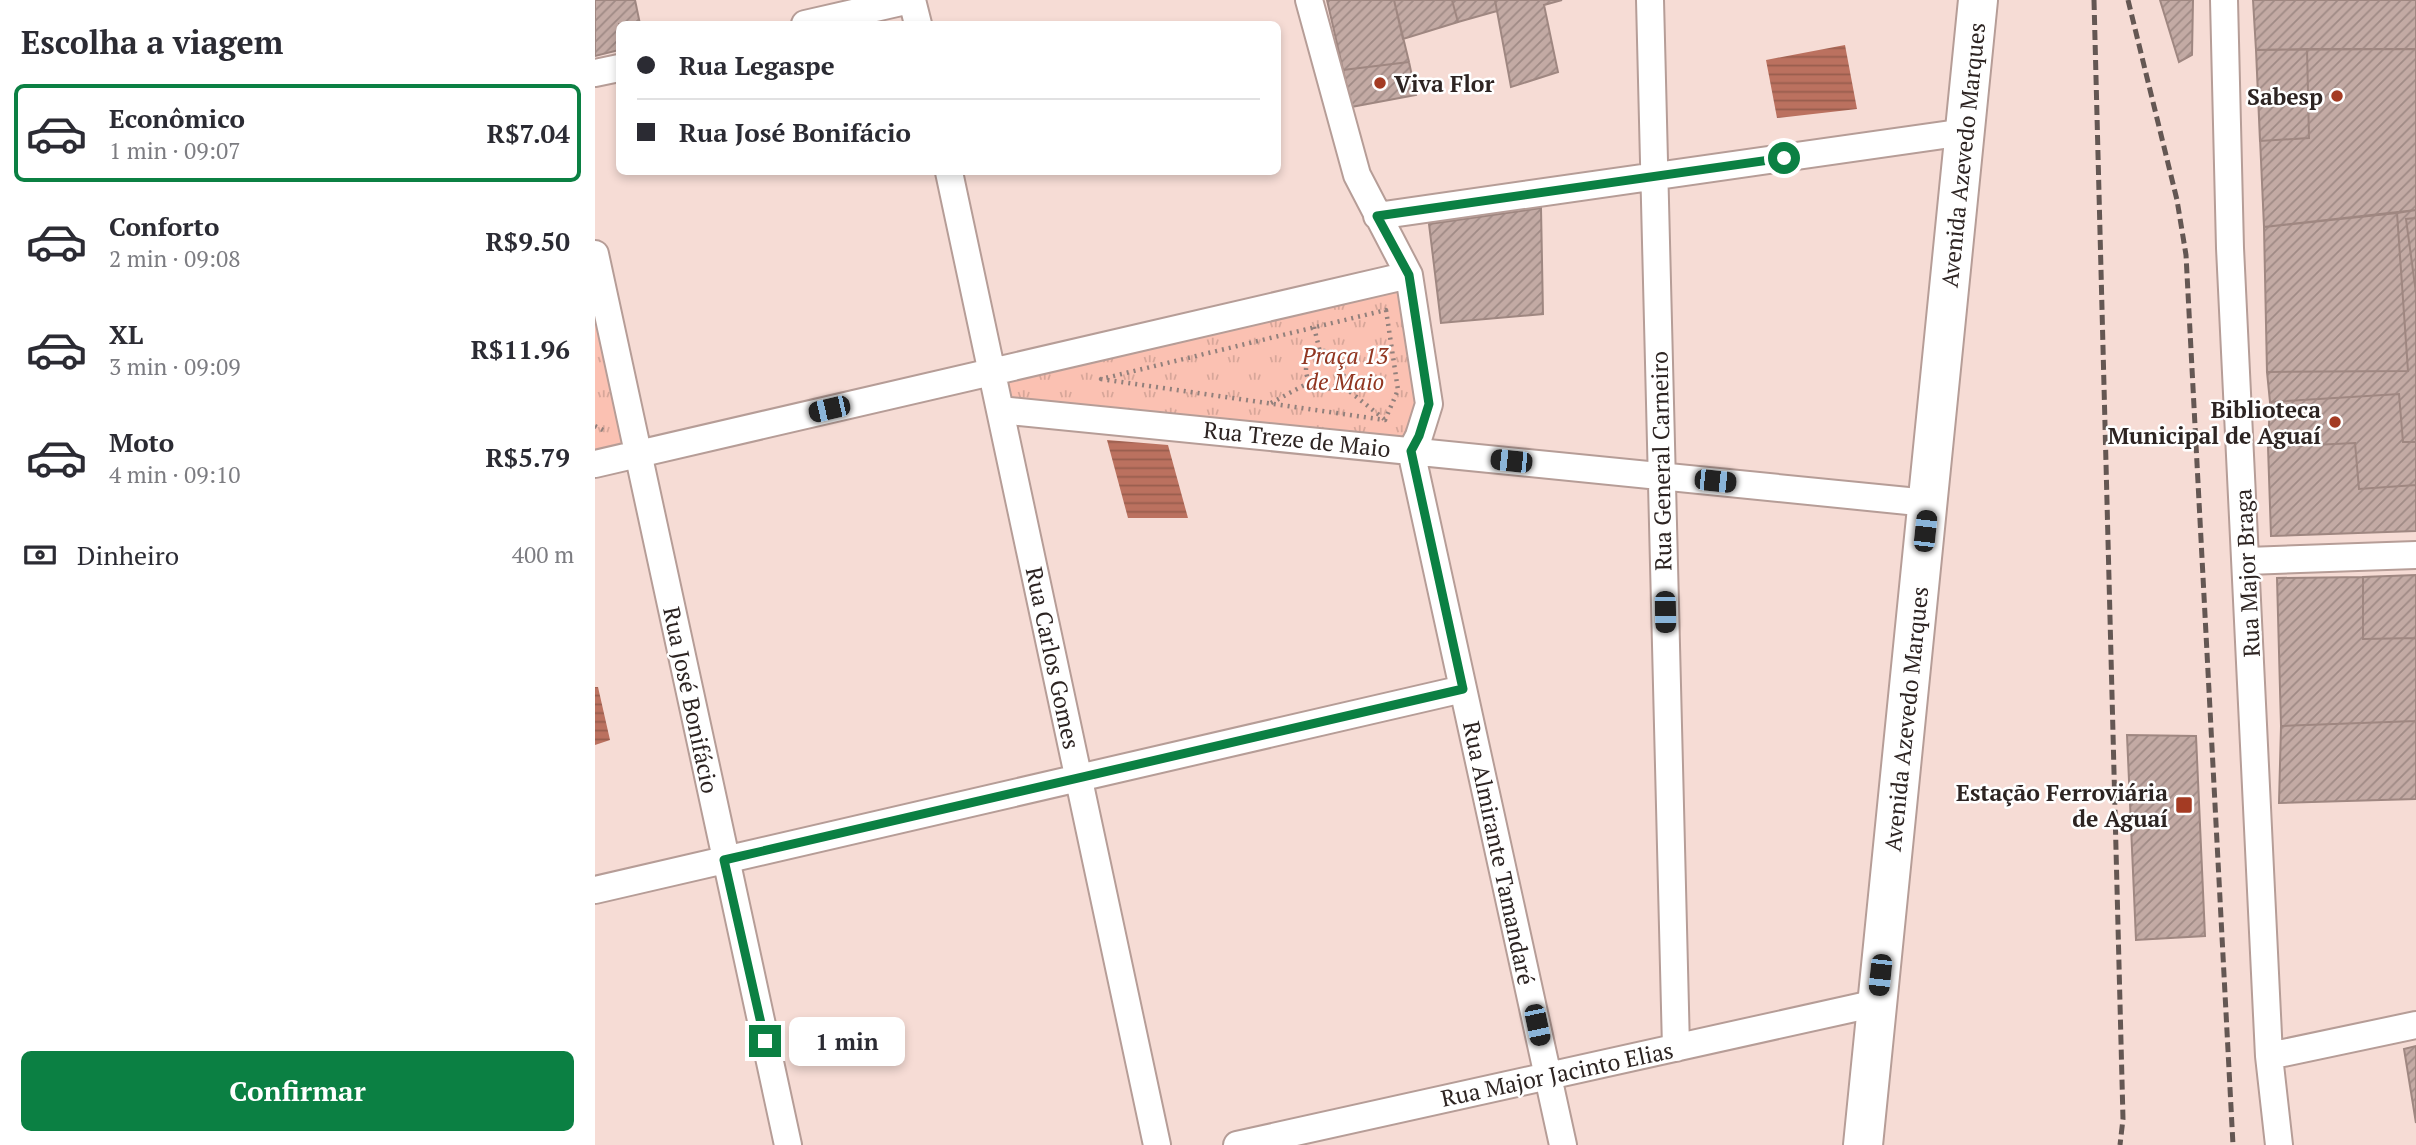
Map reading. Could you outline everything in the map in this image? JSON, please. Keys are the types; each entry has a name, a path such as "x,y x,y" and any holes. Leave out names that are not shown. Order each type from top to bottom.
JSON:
{"street":[{"path":"818,21 911,0 917,21"},
{"path":"1308,0 1357,175 1409,275 1429,404 1419,436 1411,451"},
{"name":"Rua General Carneiro","path":"1650,0 1676,1048"},
{"name":"Avenida Azevedo Marques","path":"1863,1145 1978,0"},
{"name":"Rua Major Braga","path":"2224,0 2230,248 2269,1056 2279,1145"},
{"path":"595,73 616,69"},
{"path":"1377,216 1965,132"},
{"name":"Rua Carlos Gomes","path":"950,175 1157,1145"},
{"name":"Rua José Bonifácio","path":"595,254 724,860 788,1145"},
{"path":"595,464 1409,275"},
{"name":"Rua Treze de Maio","path":"1000,410 1928,503"},
{"name":"Rua Almirante Tamandaré","path":"1411,451 1563,1145"},
{"path":"2247,561 2416,555"},
{"path":"595,890 1463,689"},
{"name":"Rua Major Jacinto Elias","path":"1237,1145 1877,1003"},
{"path":"2269,1056 2416,1026"}],"path":[{"path":"1386,310 1398,390 1385,420 1101,379 1386,310"},
{"path":"1314,327 1320,352"},
{"path":"1320,352 1332,352 1342,360 1344,372 1339,383 1327,389 1310,382 1307,364 1320,352"},
{"path":"1271,404 1310,382"},
{"path":"1339,383 1385,420"}],"green space":[{"path":"595,254 639,453 595,464"},
{"name":"Praça 13 de Maio","path":"1409,275 1429,404 1411,451 1000,410 992,372"}],"shaded area":[{"path":"1845,45 1857,109 1777,118 1766,60"},
{"path":"1107,440 1168,445 1188,518 1128,518"},
{"path":"595,687 598,687 610,740 595,745"}],"building":[{"path":"595,0 635,0 639,21 616,21 616,51 595,56"},
{"path":"1327,0 1394,0 1409,62 1343,70"},
{"path":"1394,0 1452,0 1458,22 1403,39"},
{"path":"1452,0 1495,0 1497,11 1458,22"},
{"path":"1495,0 1562,0 1544,5 1558,72 1511,87"},
{"path":"2160,0 2193,0 2192,55 2179,62"},
{"path":"2253,0 2416,0 2416,49 2256,50"},
{"name":"Sabesp","path":"2307,49 2309,138 2260,141 2256,50"},
{"name":"Sabesp","path":"2416,49 2416,210 2264,227 2256,50"},
{"name":"Viva Flor","path":"1409,62 1416,95 1351,107 1343,70"},
{"path":"1541,208 1543,314 1441,323 1429,224"},
{"path":"2416,210 2416,442 2403,442 2399,394 2270,402 2267,372 2408,371 2397,213"},
{"path":"2397,213 2408,371 2267,372 2264,227"},
{"path":"2416,218 2416,293 2406,219"},
{"name":"Biblioteca Municipal de Aguaí","path":"2399,394 2403,442 2416,442 2416,485 2359,489 2355,443 2268,447 2270,402"},
{"path":"2355,443 2359,489 2416,485 2416,531 2271,536 2268,447"},
{"path":"2416,575 2416,638 2363,639 2363,577"},
{"path":"2363,577 2363,639 2416,638 2416,721 2281,726 2277,578"},
{"path":"2416,721 2416,799 2279,803 2281,726"},
{"path":"2127,735 2196,736 2205,936 2136,940"},
{"path":"2416,1046 2416,1123 2404,1049"}],"railway":[{"path":"2094,0 2123,1119 2120,1145"},
{"path":"2128,0 2177,200 2186,255 2233,1145"}],"place":[{"name":"Viva Flor","path":"1380,83"},
{"name":"Sabesp","path":"2337,96"},
{"name":"Biblioteca Municipal de Aguaí","path":"2335,422"},
{"name":"Estação Ferroviária de Aguaí","path":"2184,805"}],"route":[{"path":"765,1041 724,860 1463,689 1411,451 1419,436 1429,404 1409,275 1377,216 1784,158"}]}
